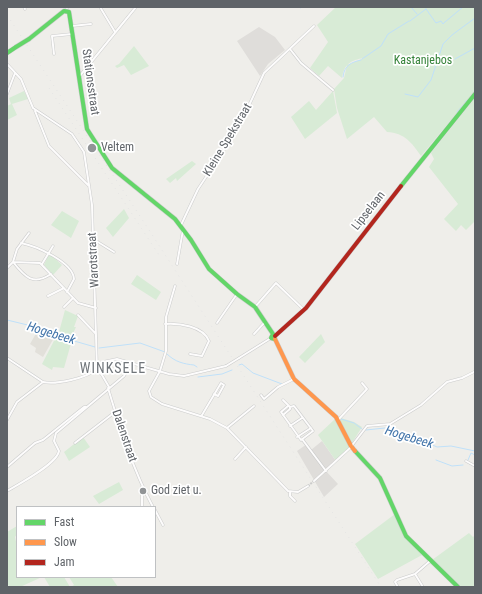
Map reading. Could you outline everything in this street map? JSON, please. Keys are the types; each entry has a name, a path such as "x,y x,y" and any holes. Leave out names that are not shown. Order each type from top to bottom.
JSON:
{"street":[{"path":"100,7 115,32"},
{"path":"79,77 136,7"},
{"path":"7,53 29,39 67,8"},
{"name":"Stationsstraat","path":"67,8 72,26 86,127 108,163 116,172 181,225 209,269 237,294 255,307 266,322 294,379"},
{"path":"72,26 89,24"},
{"name":"Kleine Spekstraat","path":"181,225 198,189 242,122 264,73 314,26"},
{"path":"54,54 52,36 73,34"},
{"path":"290,49 301,63 333,90"},
{"path":"7,64 20,79 36,111 36,117 49,146 89,186"},
{"path":"7,94 15,73"},
{"name":"Lipselaan","path":"273,337 304,310 475,94"},
{"name":"Warotstraat","path":"36,111 73,135 84,152 89,186 93,239 97,369"},
{"path":"177,264 184,229"},
{"path":"7,268 13,262 22,242 29,233"},
{"path":"93,239 114,252"},
{"path":"22,242 49,253 73,273 72,284 67,292"},
{"path":"42,264 53,246"},
{"path":"13,262 33,262 42,264 80,304 96,308"},
{"path":"13,262 26,275 34,280 44,278 52,274"},
{"path":"255,307 276,284 304,310"},
{"path":"175,286 166,324 166,351 160,370 150,391 151,397 162,404 201,416 227,428 290,492 290,495 295,501"},
{"path":"48,296 64,288"},
{"path":"217,323 237,294"},
{"path":"64,307 73,298"},
{"path":"78,315 96,335"},
{"path":"254,334 266,322"},
{"path":"166,324 182,324 207,336 209,341 202,356 190,354"},
{"path":"98,363 117,359 160,370 173,375 184,376 226,366 273,337"},
{"path":"7,358 43,382 61,383 97,369"},
{"path":"7,491 57,457 59,451 54,440 55,435 108,388 124,376 132,363"},
{"name":"Dalenstraat","path":"97,369 102,375 108,388 142,487 142,506"},
{"path":"314,481 351,446 367,426 390,424 421,405 447,382 462,378 474,372"},
{"path":"261,395 264,399 278,387 294,379 338,420 351,446 380,478 406,536 458,587"},
{"path":"7,420 17,402 43,382"},
{"path":"201,416 214,394 221,383 224,386 218,396 214,394"},
{"path":"338,420 367,390 362,383"},
{"path":"283,400 289,406 294,406 313,431 302,439"},
{"path":"227,428 254,406"},
{"path":"289,406 281,411 282,415 297,437 302,439 326,470"},
{"path":"282,415 290,409 289,406"},
{"path":"7,467 35,443 43,440 84,407 86,407"},
{"path":"75,443 115,412"},
{"path":"290,426 302,417"},
{"path":"297,437 310,428"},
{"path":"235,460 246,447"},
{"path":"466,461 475,466"},
{"path":"290,492 301,492 308,486"},
{"path":"142,487 152,506"},
{"path":"156,512 163,525"},
{"path":"398,587 395,582 397,580 415,574 430,561"},
{"path":"415,574 424,587"}],"shaded area":[{"path":"259,27 275,37 285,50 268,64 260,76 237,41"},
{"path":"38,330 55,336 43,357 35,352 36,348 30,344"},
{"path":"322,441 336,461 325,470 338,484 324,497 297,451 307,444 311,450"}],"green space":[{"name":"Kastanjebos","path":"336,7 475,7 475,91 421,156 407,140 399,134 387,132 374,117 347,139 337,108 334,89 344,78 347,66 344,69 342,78 328,66 319,76 310,68 328,42 317,25","holes":["364,58 348,65 355,60"]},
{"path":"134,46 149,66 131,75 124,65 117,68 115,66 119,64"},
{"path":"24,91 28,99 12,104 17,115 7,120 7,106 11,104 9,98"},
{"path":"333,91 337,113 305,139 291,117 309,101 316,110"},
{"path":"475,98 475,221 466,230 461,225 456,231 444,219 458,204 429,167 434,159 431,153"},
{"path":"192,161 196,164 177,181 176,178 170,183 166,179"},
{"path":"124,209 129,218 113,237 106,228"},
{"path":"62,211 79,221 71,238 51,225"},
{"path":"51,255 62,265 53,275 44,265 48,256"},
{"path":"137,275 161,292 156,300 131,284"},
{"path":"65,310 78,316 74,327 76,327 71,338 58,333"},
{"path":"321,334 325,342 305,363 299,357"},
{"path":"57,335 72,340 64,368 53,367 52,370 42,364"},
{"path":"341,418 354,422 362,427 352,443 340,421"},
{"path":"335,419 349,445 349,448 336,461 318,435"},
{"path":"83,437 90,447 69,461 64,452"},
{"path":"119,482 123,490 99,504 93,496"},
{"path":"395,514 405,536 422,555 378,579 355,544"},
{"path":"16,527 16,578 40,578 20,587 8,587 9,586 7,584 7,532"},
{"path":"469,533 473,537 475,535 475,587 460,587 432,560"},
{"path":"45,578 65,578 70,587 50,587"},
{"path":"70,578 112,578 118,587 71,587 74,585"}],"waterway":[{"path":"411,7 417,14"},
{"path":"445,22 463,7"},
{"path":"426,9 436,23 441,21 443,24 445,22"},
{"path":"410,21 426,9"},
{"path":"405,94 418,97 431,80 443,44 452,35 475,18"},
{"path":"362,59 381,46 388,34 409,21"},
{"path":"455,59 475,48"},
{"path":"343,77 345,70 349,65 361,60"},
{"path":"465,102 469,99"},
{"path":"457,112 464,104"},
{"name":"Hogebeek","path":"7,320 36,327 50,334 95,347"},
{"name":"Hogebeek","path":"99,348 140,343 165,352"},
{"name":"Hogebeek","path":"167,354 176,361 197,367"},
{"name":"Hogebeek","path":"239,365 242,364 253,373 282,384"},
{"name":"Hogebeek","path":"198,377 222,374 232,370"},
{"name":"Hogebeek","path":"341,419 354,423 362,429"},
{"name":"Hogebeek","path":"366,430 385,428 390,431 419,439 437,447 451,446 475,451"},
{"path":"468,460 471,453 475,455"},
{"path":"436,460 452,466 463,465"}],"tunnel":[{"path":"308,486 314,481"}],"railway":[{"path":"7,15 136,210 381,587"},
{"path":"49,88 159,255"}],"traffic: fast":[{"path":"29,39 64,11 69,12 87,129 112,168 175,219 191,240 209,269 237,294 255,307 273,334"},
{"path":"16,47 29,39"},
{"path":"7,53 16,47"},
{"path":"401,186 475,94"},
{"path":"273,334 271,338 275,339"},
{"path":"355,451 380,478 406,536 458,587"}],"traffic: slow":[{"path":"275,339 294,379 336,417 355,451"}],"traffic: jam":[{"path":"275,336 306,308 401,186"}],"place":[{"name":"Veltem","path":"92,148"},
{"name":"God ziet u.","path":"143,491"}],"district":[{"name":"WINKSELE","path":"113,369"}]}
